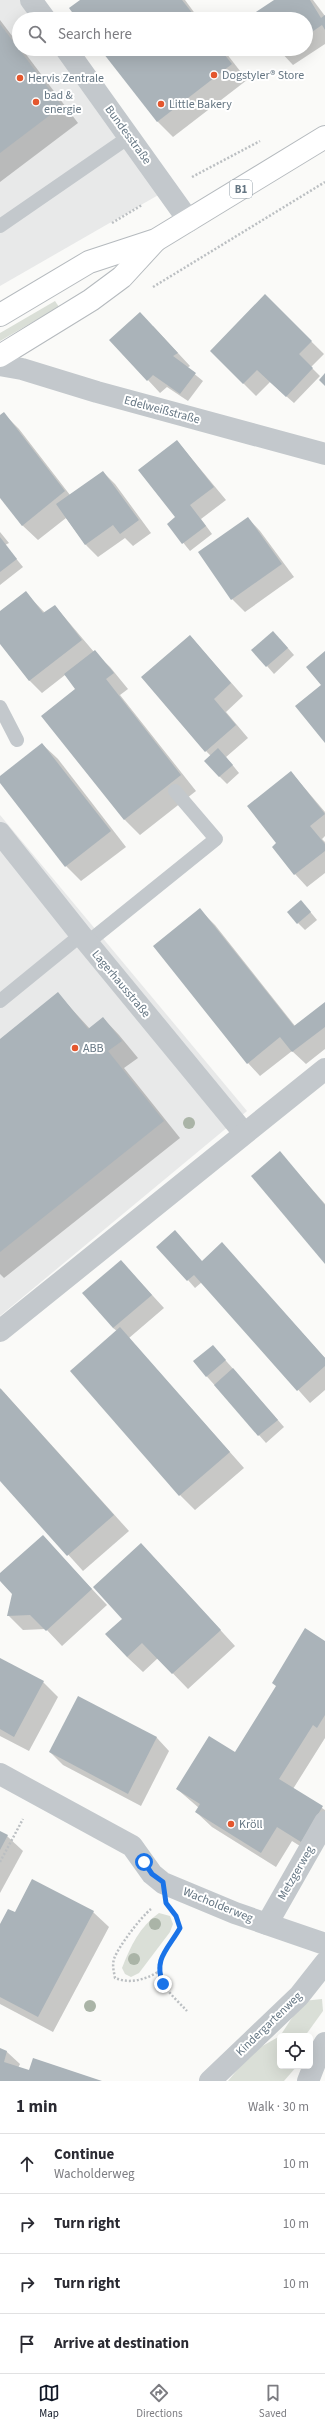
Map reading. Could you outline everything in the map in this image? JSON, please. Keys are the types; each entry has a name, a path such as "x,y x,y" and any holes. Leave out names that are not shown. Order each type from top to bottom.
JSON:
{"main road":[{"name":"B1","path":"0,315 89,262 156,240 325,137"},
{"name":"B1","path":"0,356 90,300 122,277 156,240"}],"street":[{"path":"31,0 40,12"},
{"name":"Bundesstraße","path":"71,56 189,221"},
{"name":"Edelweißstraße","path":"0,365 22,369 97,392 325,454"},
{"name":"Lagerhausstraße","path":"0,833 84,939 244,1133"},
{"path":"0,1331 325,1069"},
{"name":"Wacholderweg","path":"0,1774 132,1846 164,1893 235,1913 325,1944"},
{"name":"Metzgerweg","path":"267,1924 325,1822"},
{"name":"Kindergartenweg","path":"210,2081 299,1996 325,1963"},
{"path":"308,2081 318,2053 325,2043"}],"lane":[{"path":"0,226 129,137"},
{"path":"0,708 17,740"},
{"path":"0,1000 84,939 216,839 175,791"}],"path":[{"path":"167,190 263,139"},
{"path":"150,290 325,182"},
{"path":"0,1862 36,1794"},
{"path":"158,1972 147,1978 123,1981 115,1978 113,1969 114,1958 142,1917 156,1905 164,1893 176,1916 180,1928 162,1955 158,1972 163,1984 187,2011"}],"shaded area":[{"path":"0,0 20,0 29,12 12,12 12,56 63,56 167,190 0,286"},
{"path":"55,301 59,307 0,341 0,333"},
{"path":"0,815 247,1111 0,1316"},
{"path":"159,1913 170,1916 173,1924 170,1932 139,1973 131,1977 125,1974 122,1968 128,1952 146,1924"},
{"path":"322,1999 323,2011 307,2033 282,2033 303,2001"},
{"path":"277,2038 277,2069 294,2069 284,2081 228,2081 252,2052"}],"building":[{"path":"80,0 182,0 191,12 72,12 69,8"},
{"path":"274,0 310,0 321,18 325,15 325,30 322,25 313,31 313,12 256,12"},
{"name":"Hervis Zentrale","path":"0,24 12,40 12,56 24,56 62,106 0,153"},
{"path":"105,56 226,56 232,64 157,122"},
{"path":"265,294 312,341 299,354 313,368 286,397 257,370 243,384 210,351"},
{"path":"140,312 178,353 173,356 196,373 180,394 153,375 147,381 109,340"},
{"path":"325,373 325,386 319,380"},
{"path":"4,412 65,491 22,526 0,498 0,415"},
{"path":"177,440 214,487 190,505 206,526 182,544 167,524 175,517 138,470"},
{"path":"103,471 139,520 120,534 113,525 85,545 56,504"},
{"path":"248,517 282,564 231,600 198,552"},
{"path":"0,537 17,559 0,572"},
{"path":"26,591 43,613 55,605 82,640 29,681 0,644 0,611"},
{"path":"273,631 288,648 266,667 251,650"},
{"path":"190,635 231,683 214,699 236,725 205,752 141,677"},
{"path":"95,650 114,673 106,679 181,775 124,820 41,716 75,689 64,674"},
{"path":"325,651 325,743 295,706 321,685 306,667"},
{"path":"42,743 111,831 65,867 0,783 0,776"},
{"path":"218,748 233,765 219,777 204,761"},
{"path":"291,771 325,814 310,826 325,844 325,851 294,875 272,847 276,843 247,806"},
{"path":"301,900 311,912 297,924 287,912"},
{"path":"200,908 294,1026 325,1002 325,1027 292,1052 280,1037 247,1064 153,946"},
{"path":"58,992 88,1029 103,1017 122,1041 108,1051 164,1121 0,1252 0,1039"},
{"path":"280,1151 325,1205 325,1264 251,1176"},
{"path":"175,1230 202,1261 222,1242 325,1358 325,1366 297,1391 194,1275 187,1281 156,1247"},
{"path":"121,1260 152,1295 113,1328 82,1293"},
{"path":"120,1327 230,1452 179,1496 70,1371"},
{"path":"213,1345 226,1360 206,1377 193,1361"},
{"path":"233,1368 278,1420 258,1436 214,1385"},
{"path":"0,1388 114,1515 67,1556 0,1481"},
{"path":"43,1535 92,1589 46,1631 30,1615 7,1616 12,1594 0,1581 0,1573"},
{"path":"141,1543 221,1630 172,1674 142,1643 127,1657 105,1634 122,1619 93,1587"},
{"path":"305,1628 325,1641 325,1715 317,1728 313,1725 279,1779 323,1806 301,1842 277,1827 261,1853 195,1812 200,1804 176,1789 209,1736 235,1752 276,1686 272,1683"},
{"path":"0,1658 44,1681 14,1737 0,1729"},
{"path":"78,1696 157,1737 128,1794 49,1752"},
{"path":"0,1831 8,1835 0,1850"},
{"path":"32,1879 94,1911 38,2017 0,1997 0,1924 8,1909 15,1912"},
{"path":"0,2048 7,2051 4,2062 29,2070 33,2058 102,2081 0,2081"}],"place":[{"name":"Dogstyler® Store","path":"214,75"},
{"name":"Hervis Zentrale","path":"20,78"},
{"name":"bad & energie","path":"36,102"},
{"name":"Little Bakery","path":"161,104"},
{"name":"ABB","path":"75,1048"},
{"name":"Kröll","path":"231,1824"}],"route":[{"path":"144,1862 152,1874 163,1882 166,1903 176,1916 180,1928 173,1942 162,1955 158,1972 163,1984"}]}
